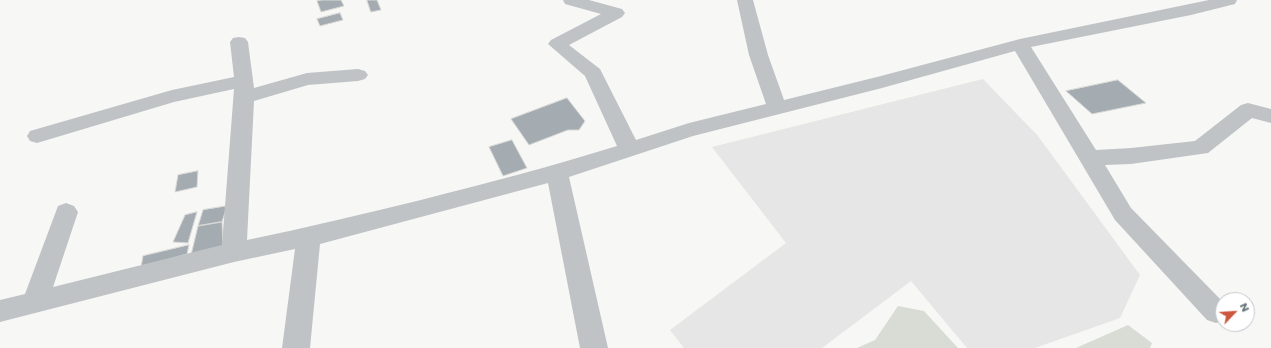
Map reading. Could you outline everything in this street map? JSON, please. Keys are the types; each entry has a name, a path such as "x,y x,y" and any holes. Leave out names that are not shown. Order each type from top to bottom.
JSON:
{"street":[{"path":"571,0 616,13 557,44 593,73 629,148"},
{"path":"745,0 753,41 763,74 777,108"},
{"path":"0,311 234,252 309,237 557,173 629,148 689,130 882,82 1020,44 1191,10 1229,0"},
{"path":"234,252 244,89 239,42"},
{"path":"1020,44 1123,214 1215,311"},
{"path":"37,136 172,96 244,89 307,79 358,75"},
{"path":"1090,158 1131,156 1200,148 1248,110 1271,116"},
{"path":"557,173 594,348"},
{"path":"35,302 66,212"},
{"path":"296,348 309,237"}],"shaded area":[{"path":"983,79 1038,136 1140,275 1120,318 1035,348 967,348 911,281 822,348 684,348 670,330 786,243 712,147"},
{"path":"898,306 924,311 958,348 857,348 875,340"},
{"path":"1128,325 1152,343 1150,348 1076,348"}],"building":[{"path":"341,0 344,6 321,12 317,1"},
{"path":"367,0 377,0 381,10 371,12"},
{"path":"340,13 343,20 320,26 317,19"},
{"path":"1118,80 1146,103 1092,114 1066,91"},
{"path":"567,98 585,121 579,130 568,130 529,145 511,119"},
{"path":"512,140 527,168 503,176 489,147"},
{"path":"198,171 197,187 175,192 178,175"},
{"path":"227,206 222,222 198,226 203,210"},
{"path":"197,212 188,243 173,242 185,215"},
{"path":"222,222 223,246 191,255 198,226"},
{"path":"189,245 187,254 141,267 143,256"}]}
